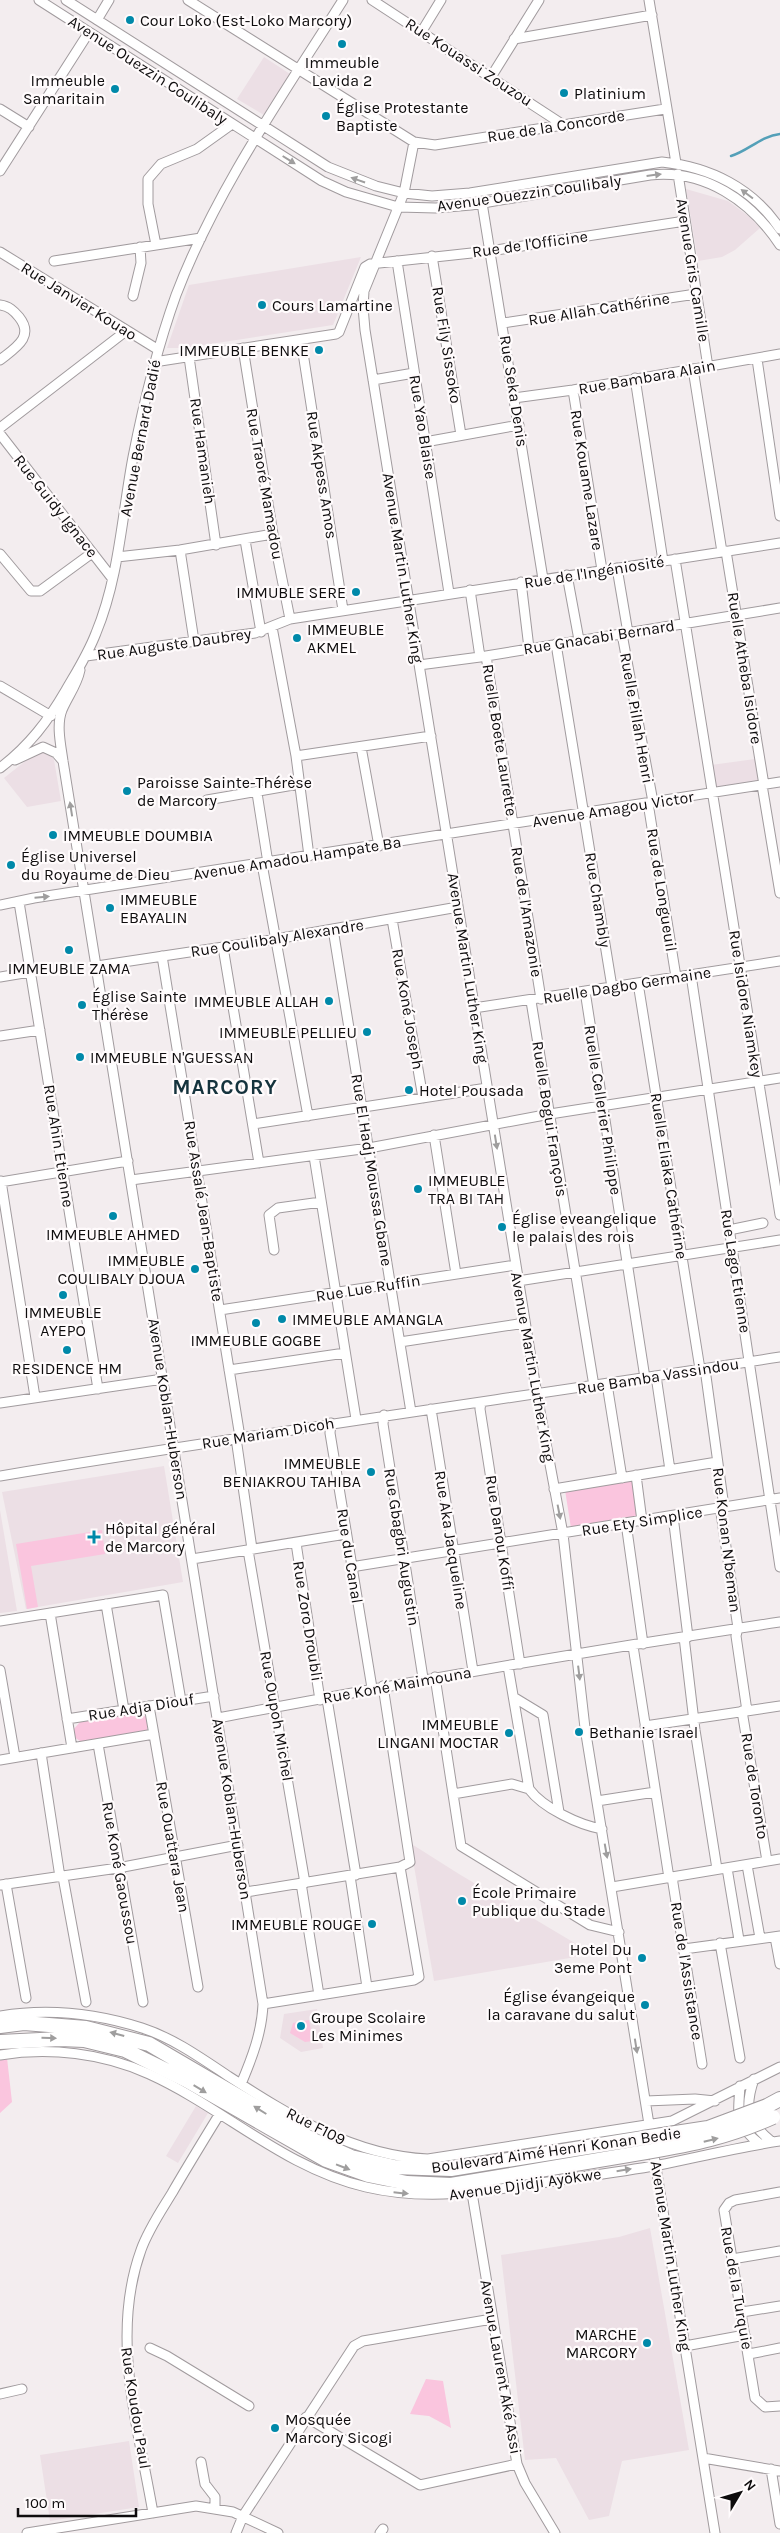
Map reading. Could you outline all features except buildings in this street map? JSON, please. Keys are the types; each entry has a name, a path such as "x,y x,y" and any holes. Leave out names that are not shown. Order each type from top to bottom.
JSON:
{"highway":[{"name":"Boulevard Aimé Henri Konan Bedie","path":"0,2026 24,2024 86,2028 149,2044 313,2140 351,2157 394,2167 451,2169 645,2145"},
{"name":"Boulevard Aimé Henri Konan Bedie","path":"0,2042 60,2038 84,2040 125,2050 186,2080 326,2160 368,2175 408,2183 451,2184 645,2145 773,2112 780,2099"}],"street":[{"name":"Avenue Ouezzin Coulibaly","path":"39,0 322,181 346,192 398,207 436,208 482,204 650,175 678,174 705,181 724,189 754,212 769,228 780,245"},
{"name":"Avenue Ouezzin Coulibaly","path":"66,0 262,127 328,167 352,178 404,194 432,196 470,193 648,164 676,164 708,172 728,181 761,206 780,229"},
{"path":"97,20 110,0"},
{"name":"Rue de la Concorde","path":"188,0 414,142 434,145 665,109"},
{"name":"Avenue Bernard Dadié","path":"2,766 37,734 51,716 80,670 97,632 117,557 132,460 157,349 177,294 201,238 262,127 343,0"},
{"name":"Rue Kouassi Zouzou","path":"372,0 565,126"},
{"path":"422,31 442,0"},
{"path":"491,77 539,0"},
{"path":"649,0 665,109 676,164"},
{"path":"514,39 652,15"},
{"path":"0,171 4,157 29,127 89,32"},
{"path":"0,108 29,127"},
{"path":"156,245 148,204 148,179 161,164 197,149 232,124"},
{"name":"Avenue Martin Luther King","path":"414,142 404,194 364,291 363,307 408,602 536,1395 563,1534 576,1653 597,1801 651,2125 715,2533"},
{"name":"Avenue Gris Camille","path":"678,174 708,367"},
{"name":"Rue Seka Denis","path":"482,204 503,323 543,579"},
{"name":"Rue de l'Officine","path":"375,262 490,251 685,221"},
{"path":"54,261 201,238"},
{"path":"133,296 141,263 140,247"},
{"name":"Rue Janvier Kouao","path":"0,252 157,349"},
{"name":"Rue Fily Sissoko","path":"432,256 461,435"},
{"name":"Rue Yao Blaise","path":"397,261 449,593"},
{"path":"154,362 301,340 339,332 365,267 375,262"},
{"name":"Rue Allah Cathérine","path":"503,323 696,294"},
{"path":"0,305 14,311 24,323 26,333 22,342 0,360"},
{"path":"0,428 126,330"},
{"name":"Rue Akpess Amos","path":"301,340 343,610"},
{"name":"Rue Traoré Mamadou","path":"243,348 273,534 290,619"},
{"name":"Rue Bambara Alain","path":"514,398 573,390 780,354"},
{"name":"Rue Hamanieh","path":"189,357 216,545"},
{"path":"757,359 780,516"},
{"name":"Ruelle Atheba Isidore","path":"693,369 736,614 780,893"},
{"path":"373,380 414,373"},
{"path":"634,378 663,561"},
{"name":"Rue Kouame Lazare","path":"573,390 602,570"},
{"path":"425,442 519,425"},
{"name":"Rue Guidy Ignace","path":"0,434 112,578"},
{"path":"117,557 216,545 273,534"},
{"path":"245,540 261,632"},
{"name":"Rue de l'Ingéniosité","path":"408,602 449,593 780,543"},
{"path":"180,550 194,642"},
{"path":"0,554 31,591 40,591 92,553"},
{"name":"Rue Isidore Niamkey","path":"675,559 780,1215"},
{"name":"Ruelle Pillah Henri","path":"617,568 650,803"},
{"path":"568,576 579,640"},
{"path":"521,582 529,648"},
{"name":"Ruelle Boete Laurette","path":"470,590 513,825"},
{"name":"Rue Auguste Daubrey","path":"86,656 261,632 290,619 408,602"},
{"name":"Rue Gnacabi Bernard","path":"419,665 625,634 780,608"},
{"path":"272,627 296,756 309,856"},
{"name":"Rue Chambly","path":"556,644 612,987"},
{"name":"Avenue Koblan-Huberson","path":"80,670 77,681 62,710 60,727 63,761 263,2004 255,2050 241,2084"},
{"path":"0,686 51,716"},
{"path":"296,756 431,736"},
{"path":"2,766 43,747 56,753 63,761"},
{"path":"361,747 379,846"},
{"name":"Avenue Amagou Victor","path":"446,835 780,782"},
{"path":"207,800 257,793 299,784"},
{"path":"257,793 276,939 308,1116"},
{"name":"Rue de Longueuil","path":"650,803 676,977"},
{"name":"Rue de l'Amazonie","path":"513,825 541,999"},
{"name":"Avenue Amadou Hampate Ba","path":"0,906 446,835"},
{"name":"Rue Ahin Etienne","path":"19,902 98,1389"},
{"name":"Rue Coulibaly Alexandre","path":"96,966 276,939 458,907"},
{"name":"Rue Koné Joseph","path":"392,919 423,1098"},
{"name":"Rue El Hadj Moussa Gbane","path":"333,929 411,1412"},
{"path":"223,947 259,1163"},
{"name":"Rue Assalé Jean-Baptiste","path":"162,956 220,1310 238,1438"},
{"name":"Ruelle Dagbo Germaine","path":"474,1008 780,961"},
{"path":"0,977 30,972"},
{"name":"Rue Lago Etienne","path":"691,975 780,1567"},
{"name":"Ruelle Eliaka Cathérine","path":"638,983 682,1255 703,1369"},
{"name":"Ruelle Cellerier Philippe","path":"584,991 645,1378"},
{"name":"Ruelle Bogui François","path":"531,1000 594,1386"},
{"path":"0,1036 40,1030"},
{"path":"131,1180 369,1148 550,1114 780,1078"},
{"path":"252,1124 487,1088"},
{"path":"434,1135 456,1274"},
{"path":"314,1156 356,1420"},
{"path":"35,1397 4,1222 1,1181 128,1161"},
{"path":"274,1250 269,1215 278,1208 321,1202"},
{"path":"730,1230 763,1223"},
{"path":"518,1281 780,1240"},
{"name":"Rue Lue Ruffin","path":"220,1310 516,1265"},
{"path":"400,1342 525,1323"},
{"path":"229,1370 345,1353"},
{"name":"Rue Bamba Vassindou","path":"536,1395 780,1357"},
{"name":"Rue Konan N'beman","path":"703,1369 724,1507 720,1513 738,1628 736,1636 745,1711"},
{"path":"656,1376 670,1470"},
{"path":"0,1403 163,1379"},
{"path":"607,1384 622,1478"},
{"name":"Rue Mariam Dicoh","path":"0,1476 331,1423 536,1395"},
{"name":"Rue Danou Koffi","path":"481,1402 480,1409 520,1664"},
{"name":"Rue Aka Jacqueline","path":"431,1409 473,1671"},
{"name":"Rue Gbagbri Augustin","path":"384,1415 383,1424 423,1678"},
{"name":"Rue du Canal","path":"331,1423 330,1433 372,1688"},
{"name":"Rue Oupoh Michel","path":"238,1438 250,1550 319,1995"},
{"path":"554,1489 717,1462"},
{"path":"636,1475 642,1521"},
{"name":"Rue Ety Simplice","path":"351,1567 780,1498"},
{"path":"673,1516 695,1719 717,1869"},
{"path":"626,1523 643,1644"},
{"path":"192,1559 346,1534"},
{"name":"Rue Zoro Droubli","path":"296,1543 353,1875 367,1987"},
{"path":"0,1621 163,1595 181,1701"},
{"path":"106,1604 124,1710"},
{"path":"50,1613 72,1748"},
{"name":"Rue Koné Maimouna","path":"218,1718 324,1699 423,1678 780,1622"},
{"name":"Rue de l'Assistance","path":"632,1646 702,2064"},
{"path":"508,1666 530,1789"},
{"path":"0,1670 15,1757"},
{"path":"435,1677 461,1846 590,1924 619,1932"},
{"path":"246,1892 400,1868 410,1862 383,1686"},
{"name":"Rue Adja Diouf","path":"67,1719 214,1696"},
{"path":"515,1698 543,1715 559,1812"},
{"name":"Rue Ouattara Jean","path":"149,1706 198,1988"},
{"path":"646,1726 780,1706"},
{"name":"Rue de Toronto","path":"745,1711 767,1861"},
{"path":"0,1760 154,1734"},
{"name":"Rue Koné Gaoussou","path":"98,1744 142,2002"},
{"path":"41,1753 86,2002"},
{"path":"454,1794 512,1784 530,1789 559,1812 586,1826 602,1828"},
{"path":"597,1801 655,1792"},
{"path":"26,1998 2,1882 62,1877 238,1845"},
{"path":"612,1886 780,1859"},
{"path":"747,1865 760,1938"},
{"path":"263,2004 414,1980 419,1977 400,1868"},
{"path":"727,1868 739,1940"},
{"path":"684,1949 777,1936 780,1964"},
{"path":"720,1943 740,2058"},
{"name":"Rue F109","path":"0,2016 41,2012 74,2012 143,2028 172,2041 308,2124 372,2151 414,2159 428,2159 672,2121 780,2067"},
{"name":"Avenue Djidji Ayökwe","path":"0,2055 26,2052 74,2053 126,2064 171,2085 287,2156 346,2182 399,2193 428,2195 472,2193 657,2165 776,2141"},
{"path":"754,2079 748,2106 752,2120 758,2130 776,2141"},
{"path":"740,2086 738,2110 741,2124 746,2134 760,2144"},
{"path":"646,2101 695,2099 715,2101"},
{"name":"Rue Koudou Paul","path":"153,2513 128,2368 126,2320 135,2268 145,2241 219,2114"},
{"name":"Rue de la Turquie","path":"780,2192 735,2200 729,2203 724,2210 755,2398 765,2407 780,2406"},
{"name":"Avenue Laurent Aké Assi","path":"472,2193 517,2464 525,2483 555,2533"},
{"path":"732,2260 780,2251"},
{"path":"742,2312 780,2306"},
{"path":"236,2533 243,2516 306,2417 358,2343 492,2320"},
{"path":"685,2346 745,2335"},
{"path":"150,2348 167,2356 249,2406"},
{"path":"748,2354 780,2348"},
{"path":"0,2394 22,2390"},
{"path":"306,2417 420,2485 517,2464"},
{"path":"703,2458 776,2470 780,2524"},
{"path":"201,2462 205,2484 215,2497 215,2509"},
{"path":"27,2533 196,2506 243,2516 278,2533"}],"shaded area":[{"path":"264,57 290,74 264,115 237,99"},
{"path":"686,189 728,201 751,218 760,228 735,250 722,257 698,261"},
{"name":"Cours Lamartine","path":"361,257 333,325 184,348 167,348 189,285"},
{"path":"38,751 50,753 54,760 61,801 27,807 4,778"},
{"path":"755,759 758,781 714,788 711,765"},
{"name":"Hôpital général de Marcory","path":"164,1466 183,1582 26,1609 2,1492"},
{"path":"632,1480 638,1517 571,1528 565,1490"},
{"path":"0,1510 17,1611 0,1613"},
{"path":"102,1530 105,1554 31,1566 38,1607 27,1609 16,1544"},
{"path":"139,1713 148,1718 149,1725 146,1732 83,1743 74,1737 73,1730 80,1722"},
{"name":"École Primaire Publique du Stade","path":"410,1843 459,1874 593,1954 434,1981"},
{"name":"Groupe Scolaire Les Minimes","path":"317,2009 323,2048 301,2052 280,2038 284,2014"},
{"name":"Groupe Scolaire Les Minimes","path":"309,2020 313,2041 305,2042 290,2033 293,2023"},
{"path":"7,2058 12,2102 0,2113 0,2059"},
{"path":"196,2106 208,2113 178,2163 166,2156"},
{"path":"650,2228 689,2450 622,2461 609,2516 589,2520 556,2458 525,2460 501,2255 619,2237"},
{"path":"426,2379 443,2381 451,2428 429,2416 410,2414"},
{"path":"129,2441 139,2507 50,2521 40,2455"}],"waterway":[{"path":"731,156 773,135 780,134"}],"place":[{"name":"Cour Loko (Est-Loko Marcory)","path":"130,20"},
{"name":"Immeuble Lavida 2","path":"342,44"},
{"name":"Immeuble Samaritain","path":"115,89"},
{"name":"Platinium","path":"564,93"},
{"name":"Église Protestante Baptiste","path":"326,116"},
{"name":"Cours Lamartine","path":"262,305"},
{"name":"IMMEUBLE BENKE","path":"319,350"},
{"name":"IMMUBLE SERE","path":"356,592"},
{"name":"IMMEUBLE AKMEL","path":"297,638"},
{"name":"Paroisse Sainte-Thérèse de Marcory","path":"127,791"},
{"name":"IMMEUBLE DOUMBIA","path":"53,835"},
{"name":"Église Universel du Royaume de Dieu","path":"11,865"},
{"name":"IMMEUBLE EBAYALIN","path":"110,908"},
{"name":"IMMEUBLE ZAMA","path":"69,950"},
{"name":"IMMEUBLE ALLAH","path":"329,1001"},
{"name":"Église Sainte Thérèse","path":"82,1005"},
{"name":"IMMEUBLE PELLIEU","path":"367,1032"},
{"name":"IMMEUBLE N'GUESSAN","path":"80,1057"},
{"name":"Hotel Pousada","path":"409,1090"},
{"name":"IMMEUBLE TRA BI TAH","path":"418,1189"},
{"name":"IMMEUBLE AHMED","path":"113,1216"},
{"name":"Église eveangelique le palais des rois","path":"502,1227"},
{"name":"IMMEUBLE COULIBALY DJOUA","path":"195,1269"},
{"name":"IMMEUBLE AYEPO","path":"63,1295"},
{"name":"IMMEUBLE AMANGLA","path":"282,1319"},
{"name":"IMMEUBLE GOGBE","path":"256,1323"},
{"name":"RESIDENCE HM","path":"67,1350"},
{"name":"IMMEUBLE BENIAKROU TAHIBA","path":"371,1472"},
{"name":"Hôpital général de Marcory","path":"94,1537"},
{"name":"Bethanie Israel","path":"579,1732"},
{"name":"IMMEUBLE LINGANI MOCTAR","path":"509,1733"},
{"name":"École Primaire Publique du Stade","path":"462,1901"},
{"name":"IMMEUBLE ROUGE","path":"372,1924"},
{"name":"Hotel Du 3eme Pont","path":"642,1958"},
{"name":"Église évangeique la caravane du salut","path":"645,2005"},
{"name":"Groupe Scolaire Les Minimes","path":"301,2026"},
{"name":"MARCHE MARCORY","path":"647,2343"},
{"name":"Mosquée Marcory Sicogi","path":"275,2428"}],"district":[{"name":"MARCORY","path":"225,1087"}]}
